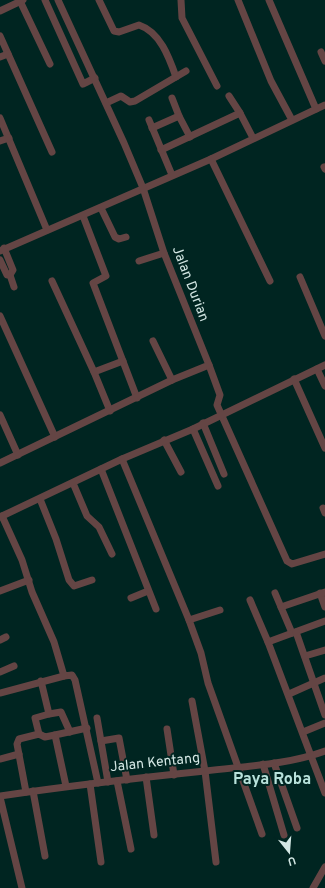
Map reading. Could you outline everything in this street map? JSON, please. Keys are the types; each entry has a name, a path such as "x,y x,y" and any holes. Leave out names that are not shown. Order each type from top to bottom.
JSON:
{"street":[{"path":"45,0 83,84 95,78"},
{"name":"Jalan Durian","path":"58,0 95,78 143,188 164,253 220,393 216,403 287,561 292,564 325,554"},
{"path":"99,0 114,31 119,32 139,25 152,32 170,59 176,77"},
{"path":"181,0 182,18 217,86"},
{"path":"238,0 272,81 292,120"},
{"path":"269,0 316,109"},
{"path":"0,11 22,1 50,64"},
{"path":"54,20 65,15"},
{"path":"0,36 52,152"},
{"path":"321,52 325,61"},
{"path":"0,57 8,54"},
{"path":"106,103 120,96 130,102 135,101 186,71"},
{"path":"229,96 253,138"},
{"path":"172,98 190,137"},
{"path":"10,275 13,270 2,249 83,216 172,175 211,159 316,109 325,107"},
{"path":"162,150 240,113"},
{"path":"152,128 179,116"},
{"path":"0,118 47,230"},
{"path":"149,120 172,175"},
{"path":"0,141 9,138"},
{"path":"211,159 270,281"},
{"path":"101,208 115,237 119,239 126,237"},
{"path":"83,216 106,276 93,283 137,398"},
{"path":"139,261 164,253"},
{"path":"0,260 7,275 10,275 14,287"},
{"path":"300,277 325,336"},
{"path":"52,281 94,372 110,411"},
{"path":"0,316 55,437"},
{"path":"152,341 172,380"},
{"path":"94,372 123,361"},
{"path":"0,463 172,380 208,365"},
{"path":"64,676 54,642 22,560 1,516 40,499 122,459 221,415 325,365"},
{"path":"317,369 325,386"},
{"path":"294,379 325,448"},
{"path":"0,415 18,455"},
{"path":"203,423 224,474"},
{"path":"193,428 218,486"},
{"path":"164,440 181,472"},
{"path":"122,459 189,620 201,653 208,683 262,834"},
{"path":"101,469 156,609"},
{"path":"73,483 87,516 99,527 112,554"},
{"path":"40,499 56,539 69,580 74,586 92,580"},
{"path":"0,592 29,580"},
{"path":"131,598 148,591"},
{"path":"275,593 322,696 325,715"},
{"path":"281,607 323,593 325,607"},
{"path":"250,600 289,694 325,793"},
{"path":"189,620 220,610"},
{"path":"268,642 325,621"},
{"path":"305,656 325,650"},
{"path":"0,672 14,666"},
{"path":"0,693 41,681 72,675 75,680 87,728 98,783"},
{"path":"289,694 314,681 325,678"},
{"path":"41,681 48,714"},
{"path":"192,701 205,771 216,862"},
{"path":"39,734 35,718 61,712 70,732"},
{"path":"97,718 108,782"},
{"path":"303,732 325,723"},
{"path":"45,856 17,744 19,739 39,734 45,737 87,728"},
{"path":"167,729 174,775"},
{"path":"55,735 66,786"},
{"path":"101,741 119,738 127,780"},
{"name":"Jalan Kentang","path":"0,796 66,786 239,768 312,756 325,751"},
{"path":"0,759 19,754"},
{"path":"274,763 297,828"},
{"path":"263,764 284,835"},
{"path":"146,777 154,835"},
{"path":"117,781 131,848"},
{"path":"90,784 101,862"},
{"path":"0,796 22,888"},
{"path":"313,888 325,867"}],"district":[{"name":"Paya Roba","path":"272,780"}]}
